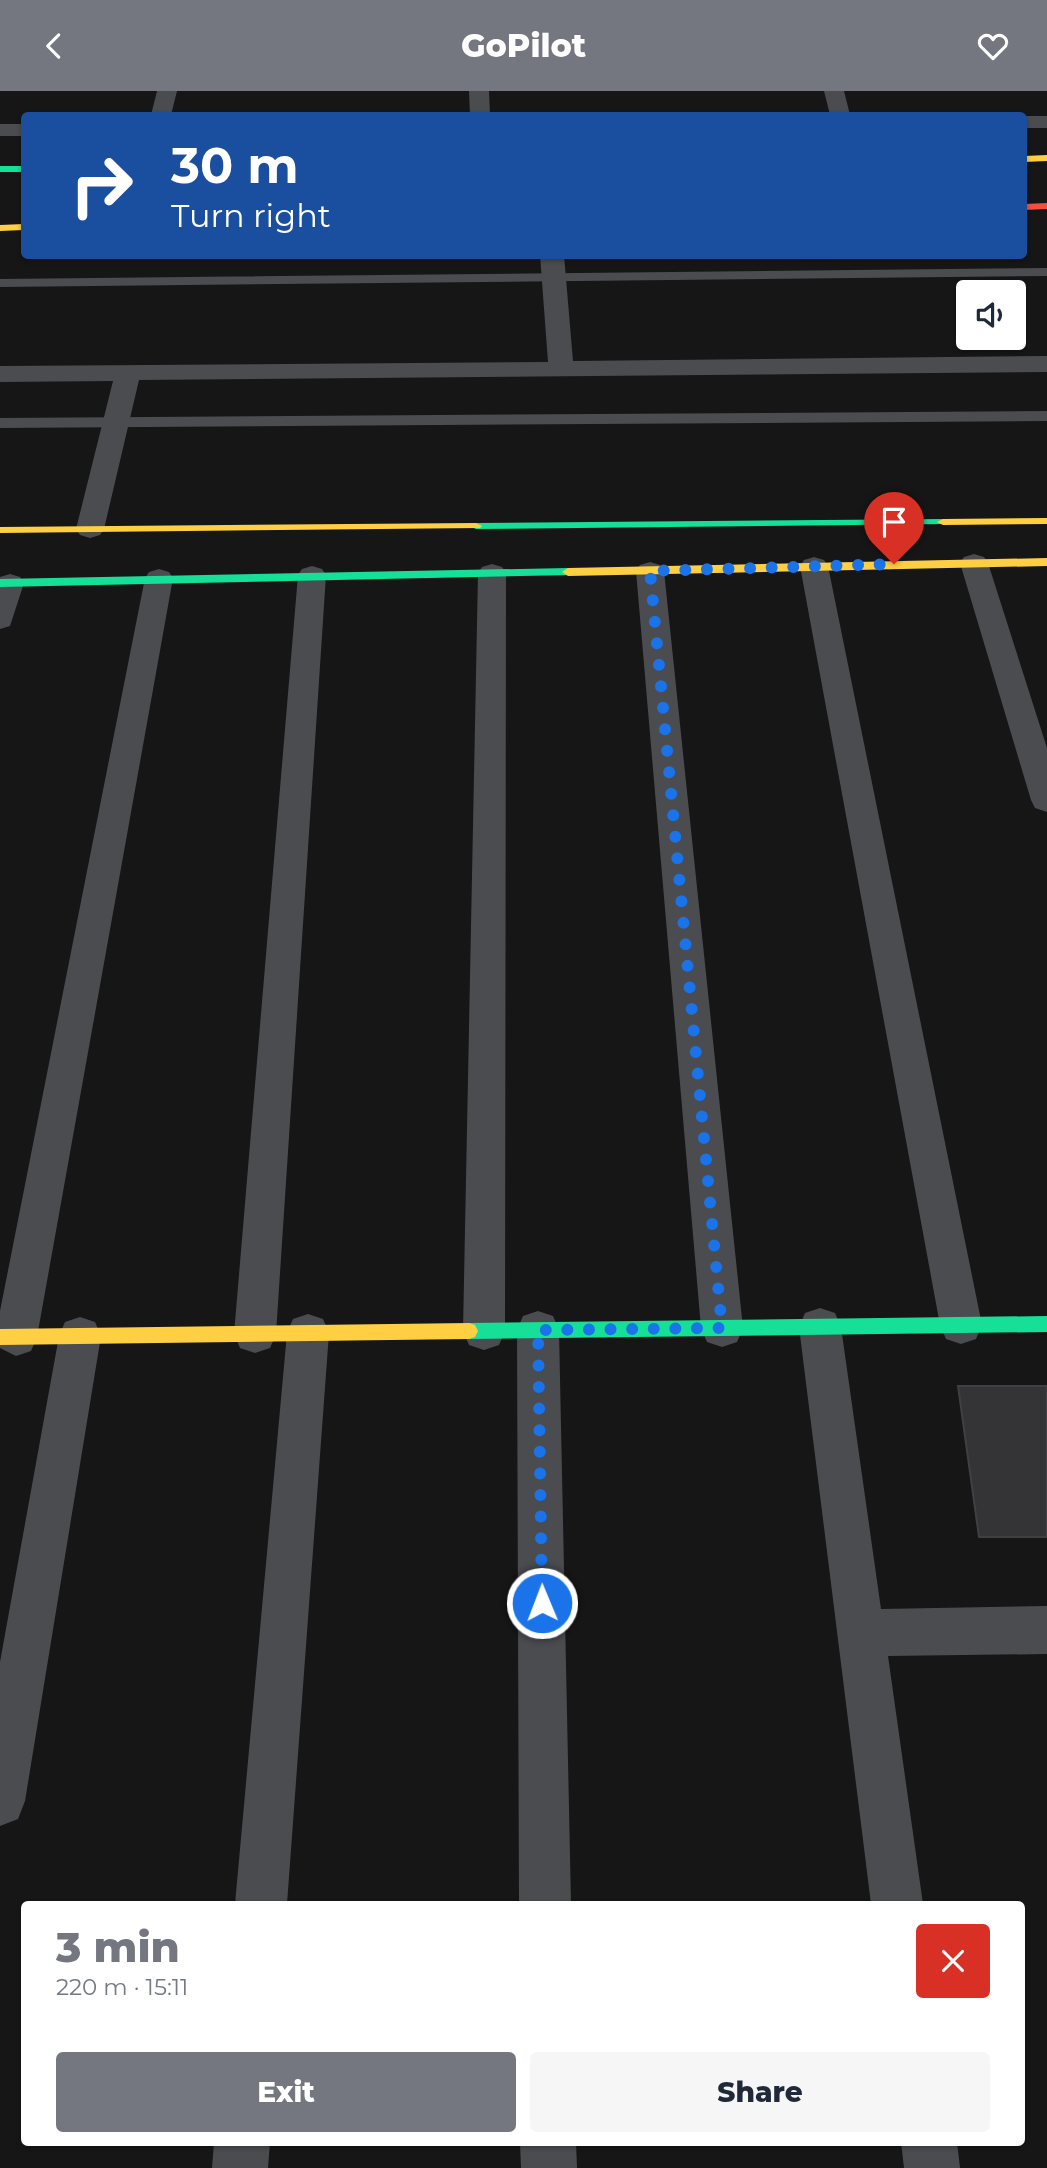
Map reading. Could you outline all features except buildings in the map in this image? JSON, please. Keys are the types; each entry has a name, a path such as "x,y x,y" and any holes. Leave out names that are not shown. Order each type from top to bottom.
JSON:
{"street":[{"path":"162,112 167,91"},
{"path":"479,91 480,112"},
{"path":"834,91 839,112"},
{"path":"1027,122 1047,122"},
{"path":"0,130 21,130"},
{"path":"1027,159 1047,158"},
{"path":"0,169 21,169"},
{"path":"1027,207 1047,206"},
{"path":"0,228 21,227"},
{"path":"553,265 561,369"},
{"path":"0,374 1047,364"},
{"path":"90,529 128,373"},
{"path":"0,530 1047,521"},
{"path":"0,619 5,583 1047,562"},
{"path":"974,563 1047,800"},
{"path":"814,566 961,1325"},
{"path":"650,571 722,1328"},
{"path":"484,1331 492,573"},
{"path":"255,1334 312,575"},
{"path":"159,578 8,1337 1047,1324"},
{"path":"820,1327 897,1901"},
{"path":"538,1330 545,1901"},
{"path":"261,1901 308,1333"},
{"path":"0,1801 80,1336"},
{"path":"861,1633 1047,1630"},
{"path":"240,2168 242,2146"},
{"path":"548,2146 549,2168"},
{"path":"929,2146 932,2168"}],"lane":[{"path":"0,282 553,265 1047,272"},
{"path":"0,423 1047,417"}],"traffic: fast":[{"path":"0,169 21,169"},
{"path":"476,526 943,522"},
{"path":"0,583 568,572"},
{"path":"469,1331 1047,1324"}],"traffic: slow":[{"path":"1027,159 1047,158"},
{"path":"0,228 21,227"},
{"path":"943,522 1047,521"},
{"path":"0,530 476,526"},
{"path":"568,572 1047,562"},
{"path":"0,1337 469,1331"}],"traffic: jam":[{"path":"1027,207 1047,206"}],"route":[{"path":"542,1603 538,1330 722,1328 650,571 894,564"}]}
